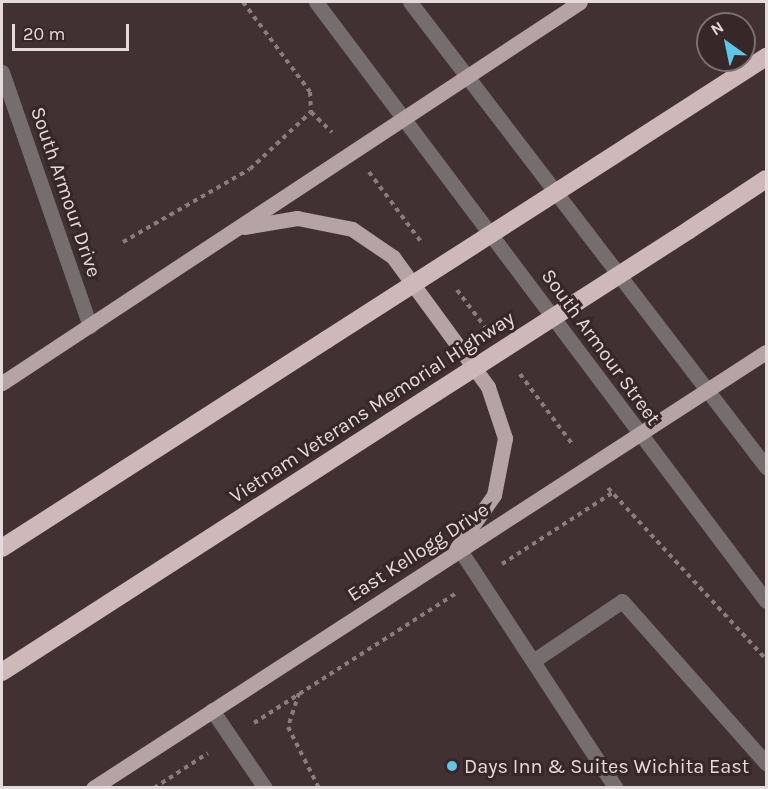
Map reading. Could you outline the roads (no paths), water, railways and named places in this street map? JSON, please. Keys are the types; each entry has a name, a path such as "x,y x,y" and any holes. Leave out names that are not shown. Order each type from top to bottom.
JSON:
{"highway":[{"path":"2,548 766,57"},
{"name":"Vietnam Veterans Memorial Highway","path":"2,672 766,179"}],"main road":[{"path":"2,383 236,228 355,153 405,115 580,2"},
{"path":"236,228 297,218 352,230 393,257 488,387 505,438 494,495 456,553"},
{"name":"East Kellogg Drive","path":"93,788 766,352"}],"street":[{"name":"South Armour Street","path":"316,2 405,115 639,435 766,601"},
{"path":"410,2 766,467"},
{"name":"South Armour Drive","path":"2,72 90,326"},
{"path":"456,553 479,578 615,788"},
{"path":"533,661 622,601 766,763"},
{"path":"212,710 265,788"}],"place":[{"name":"Days Inn & Suites Wichita East","path":"452,766"}]}
